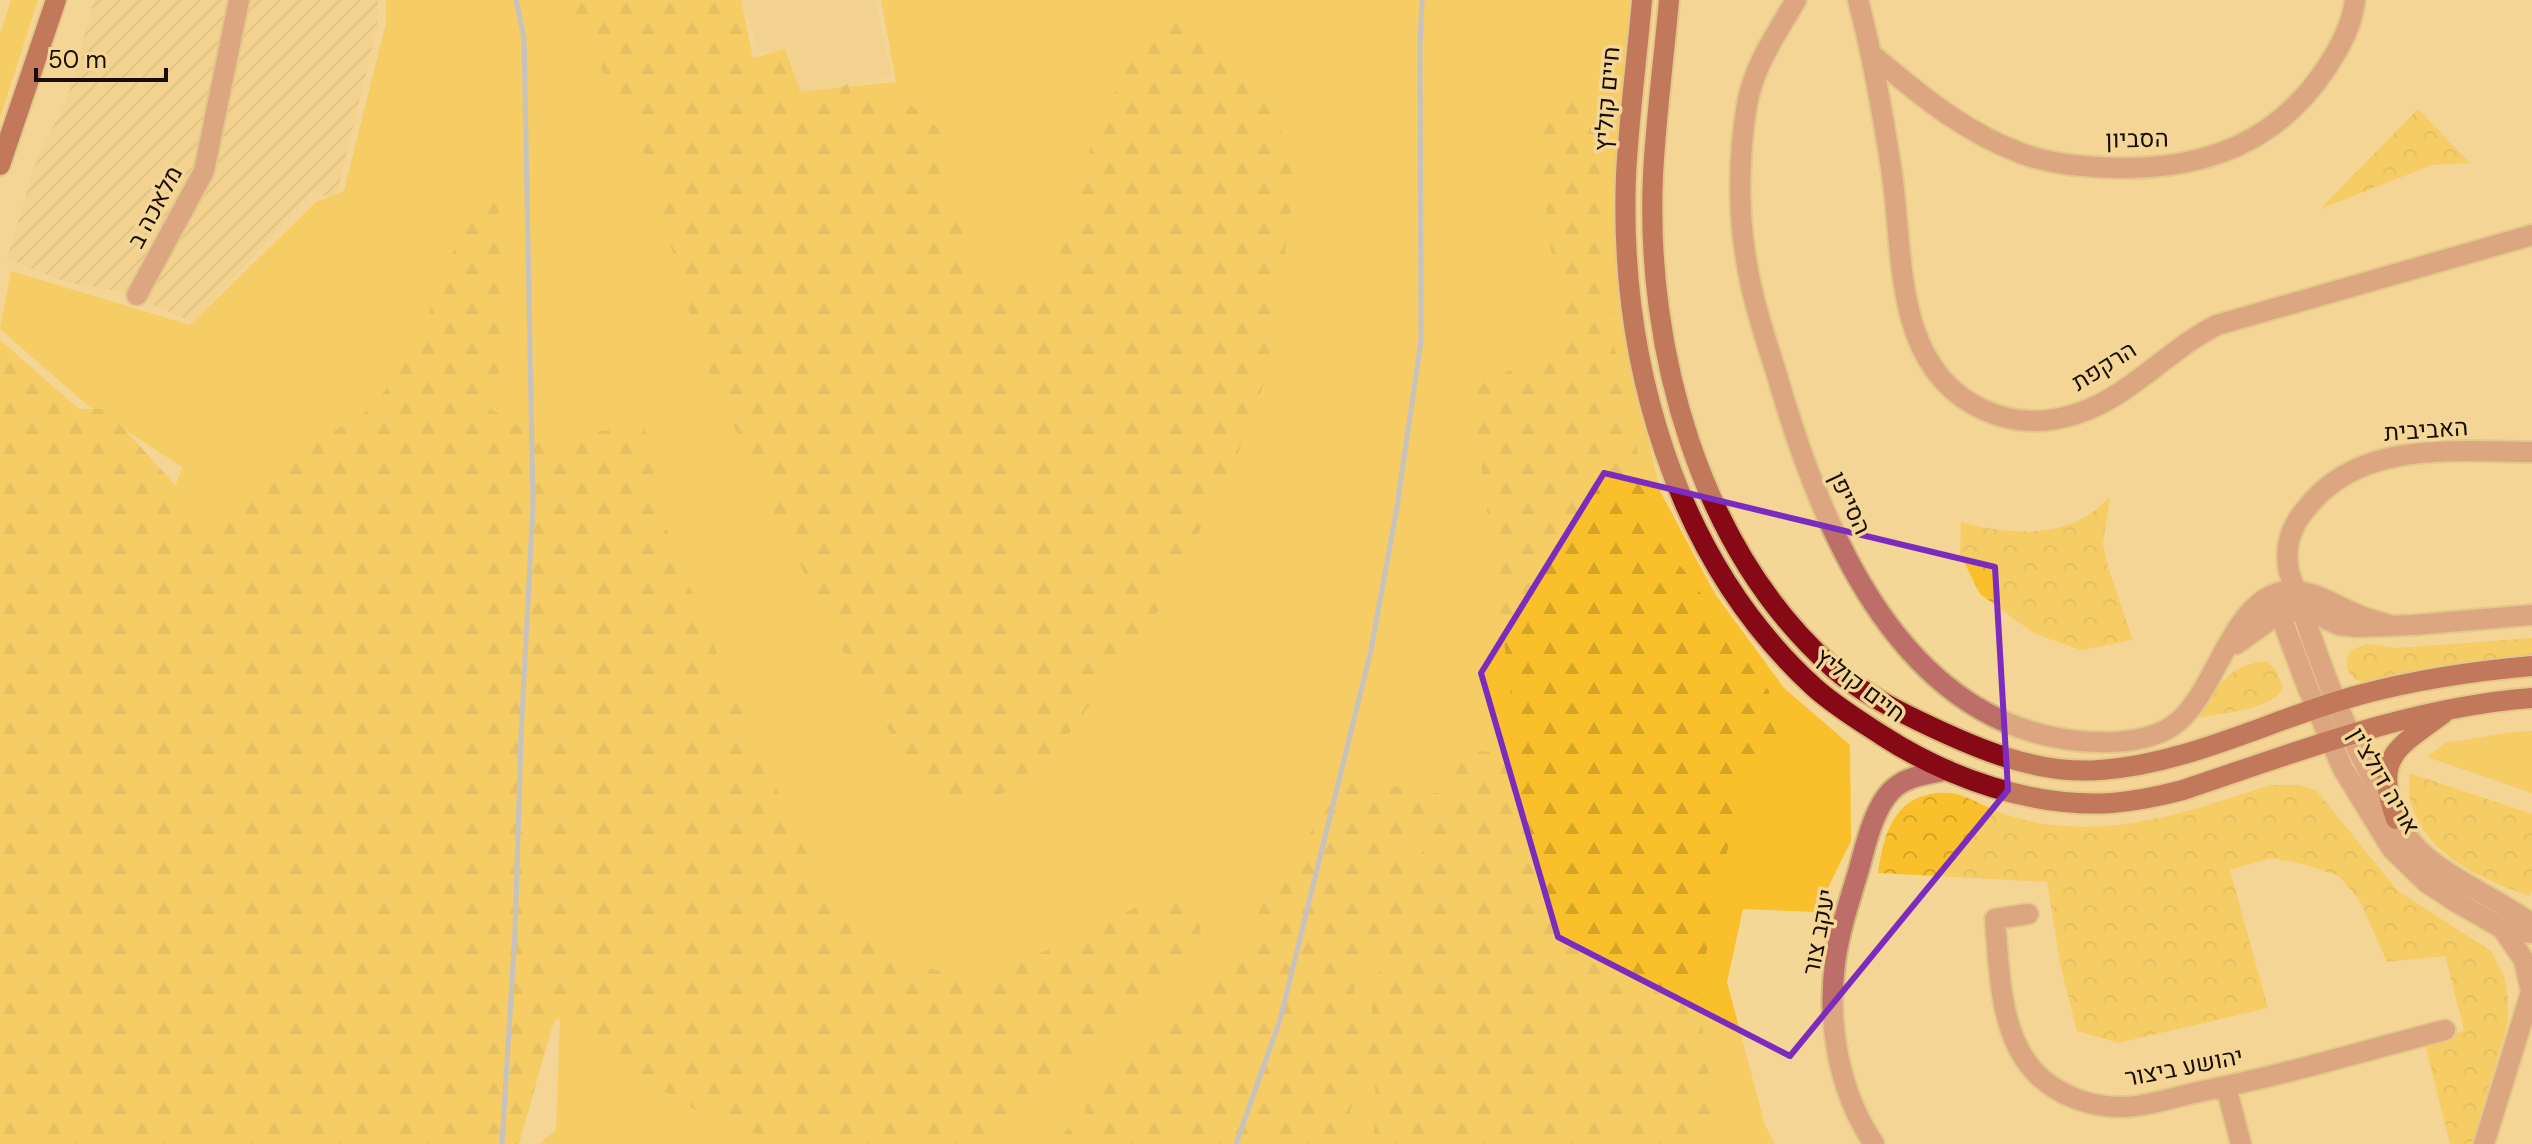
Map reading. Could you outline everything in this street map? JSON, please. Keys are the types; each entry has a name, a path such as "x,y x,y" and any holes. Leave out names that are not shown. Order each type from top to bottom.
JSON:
{"main road":[{"path":"0,165 56,0"},
{"name":"חיים קוליץ","path":"1642,0 1626,176 1631,287 1646,389 1661,442 1684,501 1722,578 1784,658 1816,689 1902,749 1972,781 2043,798 2110,803 2148,799 2183,790 2350,735 2450,710 2532,698"},
{"name":"חיים קוליץ","path":"1669,0 1653,177 1658,285 1672,383 1708,491 1745,563 1804,640 1834,669 1867,694 1963,742 2041,767 2100,770 2215,744 2337,702 2407,685 2532,666"},
{"path":"2396,819 2387,796 2385,781 2388,765 2409,739 2450,710"}],"street":[{"name":"מלאכה ב","path":"137,295 204,171 239,0"},
{"name":"הרקפת","path":"1858,0 1892,173 1907,304 1923,354 1934,373 1969,404 2014,420 2054,419 2096,406 2187,342 2217,325 2532,235"},
{"name":"הסביון","path":"1871,54 1920,96 1969,130 2026,155 2059,164 2169,167 2238,148 2295,107 2319,79 2339,48 2350,25 2355,0"},
{"name":"הסייפן","path":"1795,1 1765,51 1749,96 1743,134 1742,229 1752,290 1802,458 1828,522 1874,605 1913,654 1979,709 2026,730 2058,738 2119,742 2148,736 2170,727 2187,713 2234,632 2251,613 2277,594 2299,600"},
{"name":"האביבית","path":"2299,600 2286,557 2290,536 2297,520 2327,486 2349,472 2373,460 2421,452 2532,452"},
{"path":"2299,600 2311,594 2387,624"},
{"name":"אריה דולצ'ין","path":"2299,600 2350,735 2396,819 2421,852 2453,877 2512,909 2532,924"},
{"name":"הסייפן","path":"2219,661 2250,632 2299,600"},
{"path":"2299,600 2339,625 2413,625 2532,615"},
{"name":"אריה דולצ'ין","path":"2280,614 2330,741 2365,808 2392,849 2427,883 2502,928 2532,933"},
{"path":"2324,671 2327,654 2335,640 2352,629 2365,626"},
{"name":"יעקב צור","path":"1874,1144 1850,1096 1836,1052 1834,965 1840,932 1867,842 1883,801 1892,789 1906,780 1947,770"},
{"name":"יהושע ביצור","path":"2028,914 1995,919 2000,981 2014,1034 2033,1069 2053,1088 2080,1101 2127,1107 2226,1087 2445,1030"},
{"path":"2484,1144 2532,990 2524,960 2502,928"},
{"path":"2226,1087 2241,1144"}],"highlighted area":[{"path":"1604,473 1995,567 2008,790 1790,1056 1558,937 1481,673"}],"shaded area":[{"path":"94,0 378,0 377,27 336,199 312,192 193,322 122,292 66,282 7,259 38,155 66,102"},
{"path":"741,0 875,0 892,76 802,99 787,48 760,54"}],"green space":[{"path":"11,0 38,0 0,118 0,34"},
{"path":"386,0 741,0 753,58 785,49 801,92 896,82 881,0 1635,0 1623,255 1627,354 1661,493 1715,594 1784,688 1850,745 1851,841 1816,912 1743,909 1727,982 1765,1125 1775,1144 539,1144 556,1130 567,820 147,567 182,467 87,405 0,329 11,271 190,325 316,202 344,191 386,23"},
{"path":"566,0 730,0 754,63 780,55 801,103 848,84 852,100 894,99 911,106 944,133 948,192 972,253 1004,284 1044,285 1058,268 1064,231 1082,193 1090,148 1130,57 1171,0 1175,0 1236,61 1267,107 1295,158 1290,220 1266,378 1232,469 1158,611 1060,746 1002,794 941,794 909,764 854,673 778,521 703,360 645,155"},
{"path":"1602,95 1599,197 1614,345 1650,505 1653,535 1688,575 1769,691 1778,748 1767,760 1746,761 1698,992 1715,1121 1722,1144 1373,1144 1376,1106 1373,1054 1350,1111 1351,1144 1061,1144 1065,1131 1085,1113 1085,1095 1091,1082 1121,1052 1135,1048 1143,1040 1147,1026 1172,1015 1196,987 1220,966 1238,961 1267,894 1349,778 1442,794 1425,817 1411,845 1403,875 1401,903 1449,796 1455,750 1519,756 1471,389 1527,362 1547,357 1561,338 1539,144 1541,123 1571,97","holes":["1396,916 1374,988 1370,1029 1355,997 1355,979 1361,963 1383,938"]},
{"path":"2418,109 2470,163 2432,165 2320,209"},
{"path":"488,179 496,190 510,308 498,380 488,407 528,432 532,439 644,426 665,526 726,675 803,847 849,924 897,958 939,971 982,975 1051,949 1143,904 1190,890 1204,905 1200,933 1170,968 1063,1074 980,1144 785,1144 709,1118 610,1059 579,1016 564,1021 556,1019 552,1027 519,1144 0,1144 0,340 79,409 106,409 175,485 208,540 245,508 280,469 314,443 372,408 418,345 443,273"},
{"path":"2110,497 2103,543 2133,640 2081,650 2035,634 1980,594 1960,554 1961,522 2008,531 2040,531 2071,524"},
{"path":"2532,638 2532,659 2370,686 2357,681 2347,668 2351,650 2367,644 2397,648"},
{"path":"2266,661 2276,670 2283,688 2277,695 2258,706 2198,718 2224,679 2241,668"},
{"path":"2532,731 2532,793 2427,757 2445,743"},
{"path":"2409,773 2532,814 2532,891 2529,896 2475,873 2443,852 2419,822 2411,804"},
{"path":"2271,785 2299,785 2316,790 2398,891 2491,951 2504,976 2508,1022 2472,1144 2450,1144 2426,1048 2464,1030 2445,956 2387,962 2360,901 2339,876 2271,858 2230,870 2268,1008 2118,1043 2077,1031 2061,968 2047,882 1878,873 1885,839 1901,809 1920,797 1933,794 1956,794 2029,821 2093,827 2145,821"}],"waterway":[{"path":"502,1144 515,933 533,505 524,38 516,0"},
{"path":"1236,1144 1280,1020 1371,650 1396,513 1421,341 1422,0"}]}
